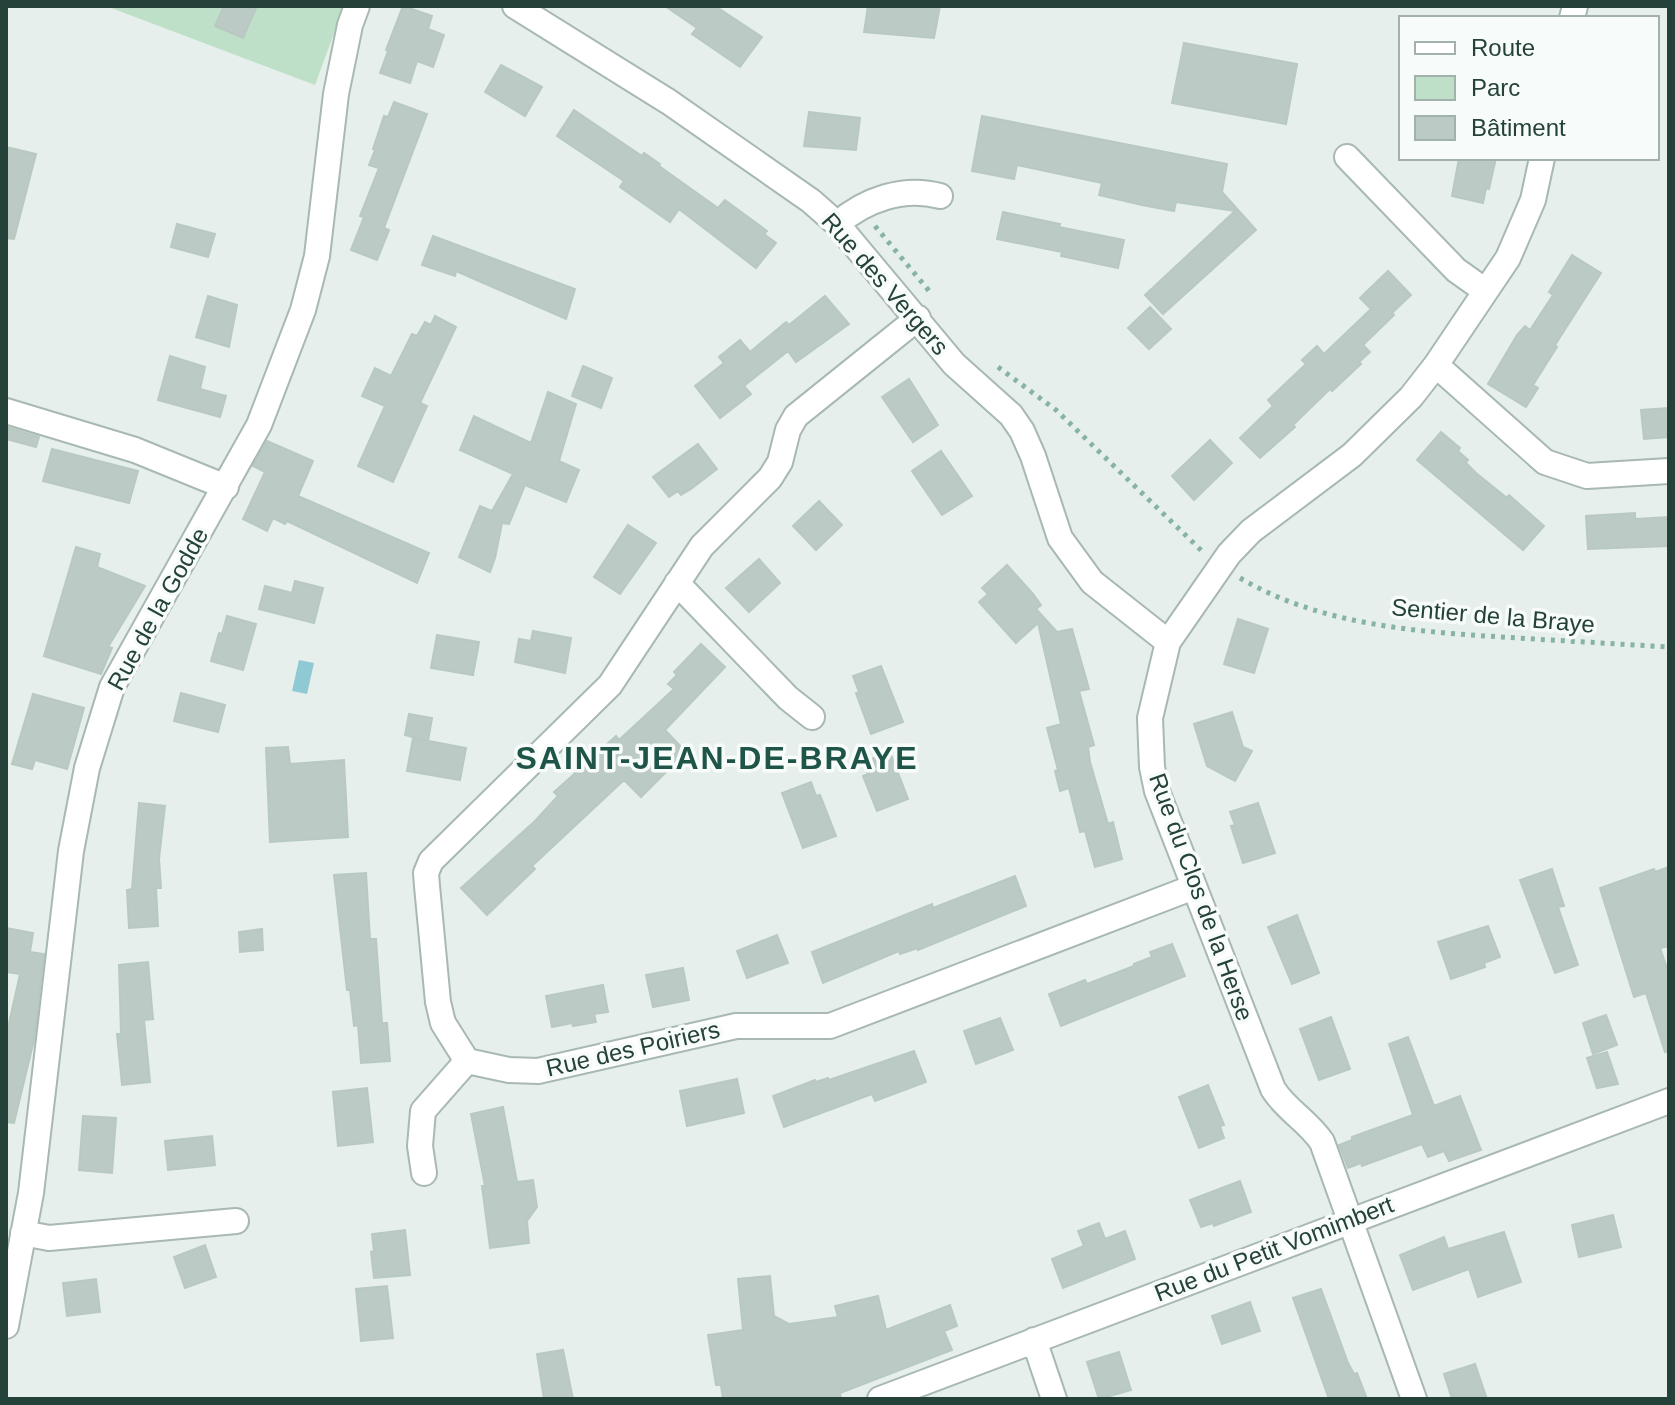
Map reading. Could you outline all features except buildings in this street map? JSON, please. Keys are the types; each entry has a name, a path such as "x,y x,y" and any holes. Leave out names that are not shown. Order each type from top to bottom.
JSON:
{"street":[{"name":"Rue de la Godde","path":"6,1326 31,1193 71,851 87,768 112,687 259,425 303,310 317,256 336,94 357,6"},
{"name":"Rue des Vergers","path":"515,6 669,102 811,201 837,224 954,364 1011,415 1033,456 1060,538 1092,582 1168,642"},
{"path":"1347,157 1456,270 1484,290"},
{"name":"Rue du Clos de la Herse","path":"1414,1399 1322,1142 1313,1128 1280,1101 1273,1089 1194,887 1157,791 1151,754 1150,718 1168,642 1229,554 1282,506 1352,455 1411,397 1436,365 1508,258 1533,200 1542,160"},
{"path":"837,224 863,205 905,191 940,196"},
{"path":"424,1173 420,1146 423,1111 467,1061 443,1023 438,1002 426,873 431,861 610,685 702,546 770,478 780,462 788,430 796,416 918,318"},
{"path":"1436,365 1545,462 1587,476 1669,471"},
{"path":"6,411 135,450 226,487"},
{"path":"677,583 788,698 812,717"},
{"name":"Rue des Poiriers","path":"467,1061 509,1070 538,1071 736,1026 830,1026 1194,887"},
{"name":"Rue du Petit Vomimbert","path":"880,1399 1669,1101"},
{"path":"23,1233 49,1238 236,1221"},
{"path":"1034,1340 1054,1399"}],"path":[{"path":"1056,410 1212,560"},
{"name":"Sentier de la Braye","path":"1237,576 1256,587 1326,614 1412,631 1669,647"}],"green space":[{"path":"106,6 344,6 315,85"}],"water":[{"path":"299,660 314,663 307,694 292,691"}],"district":[{"name":"SAINT-JEAN-DE-BRAYE","path":"717,758"}]}
